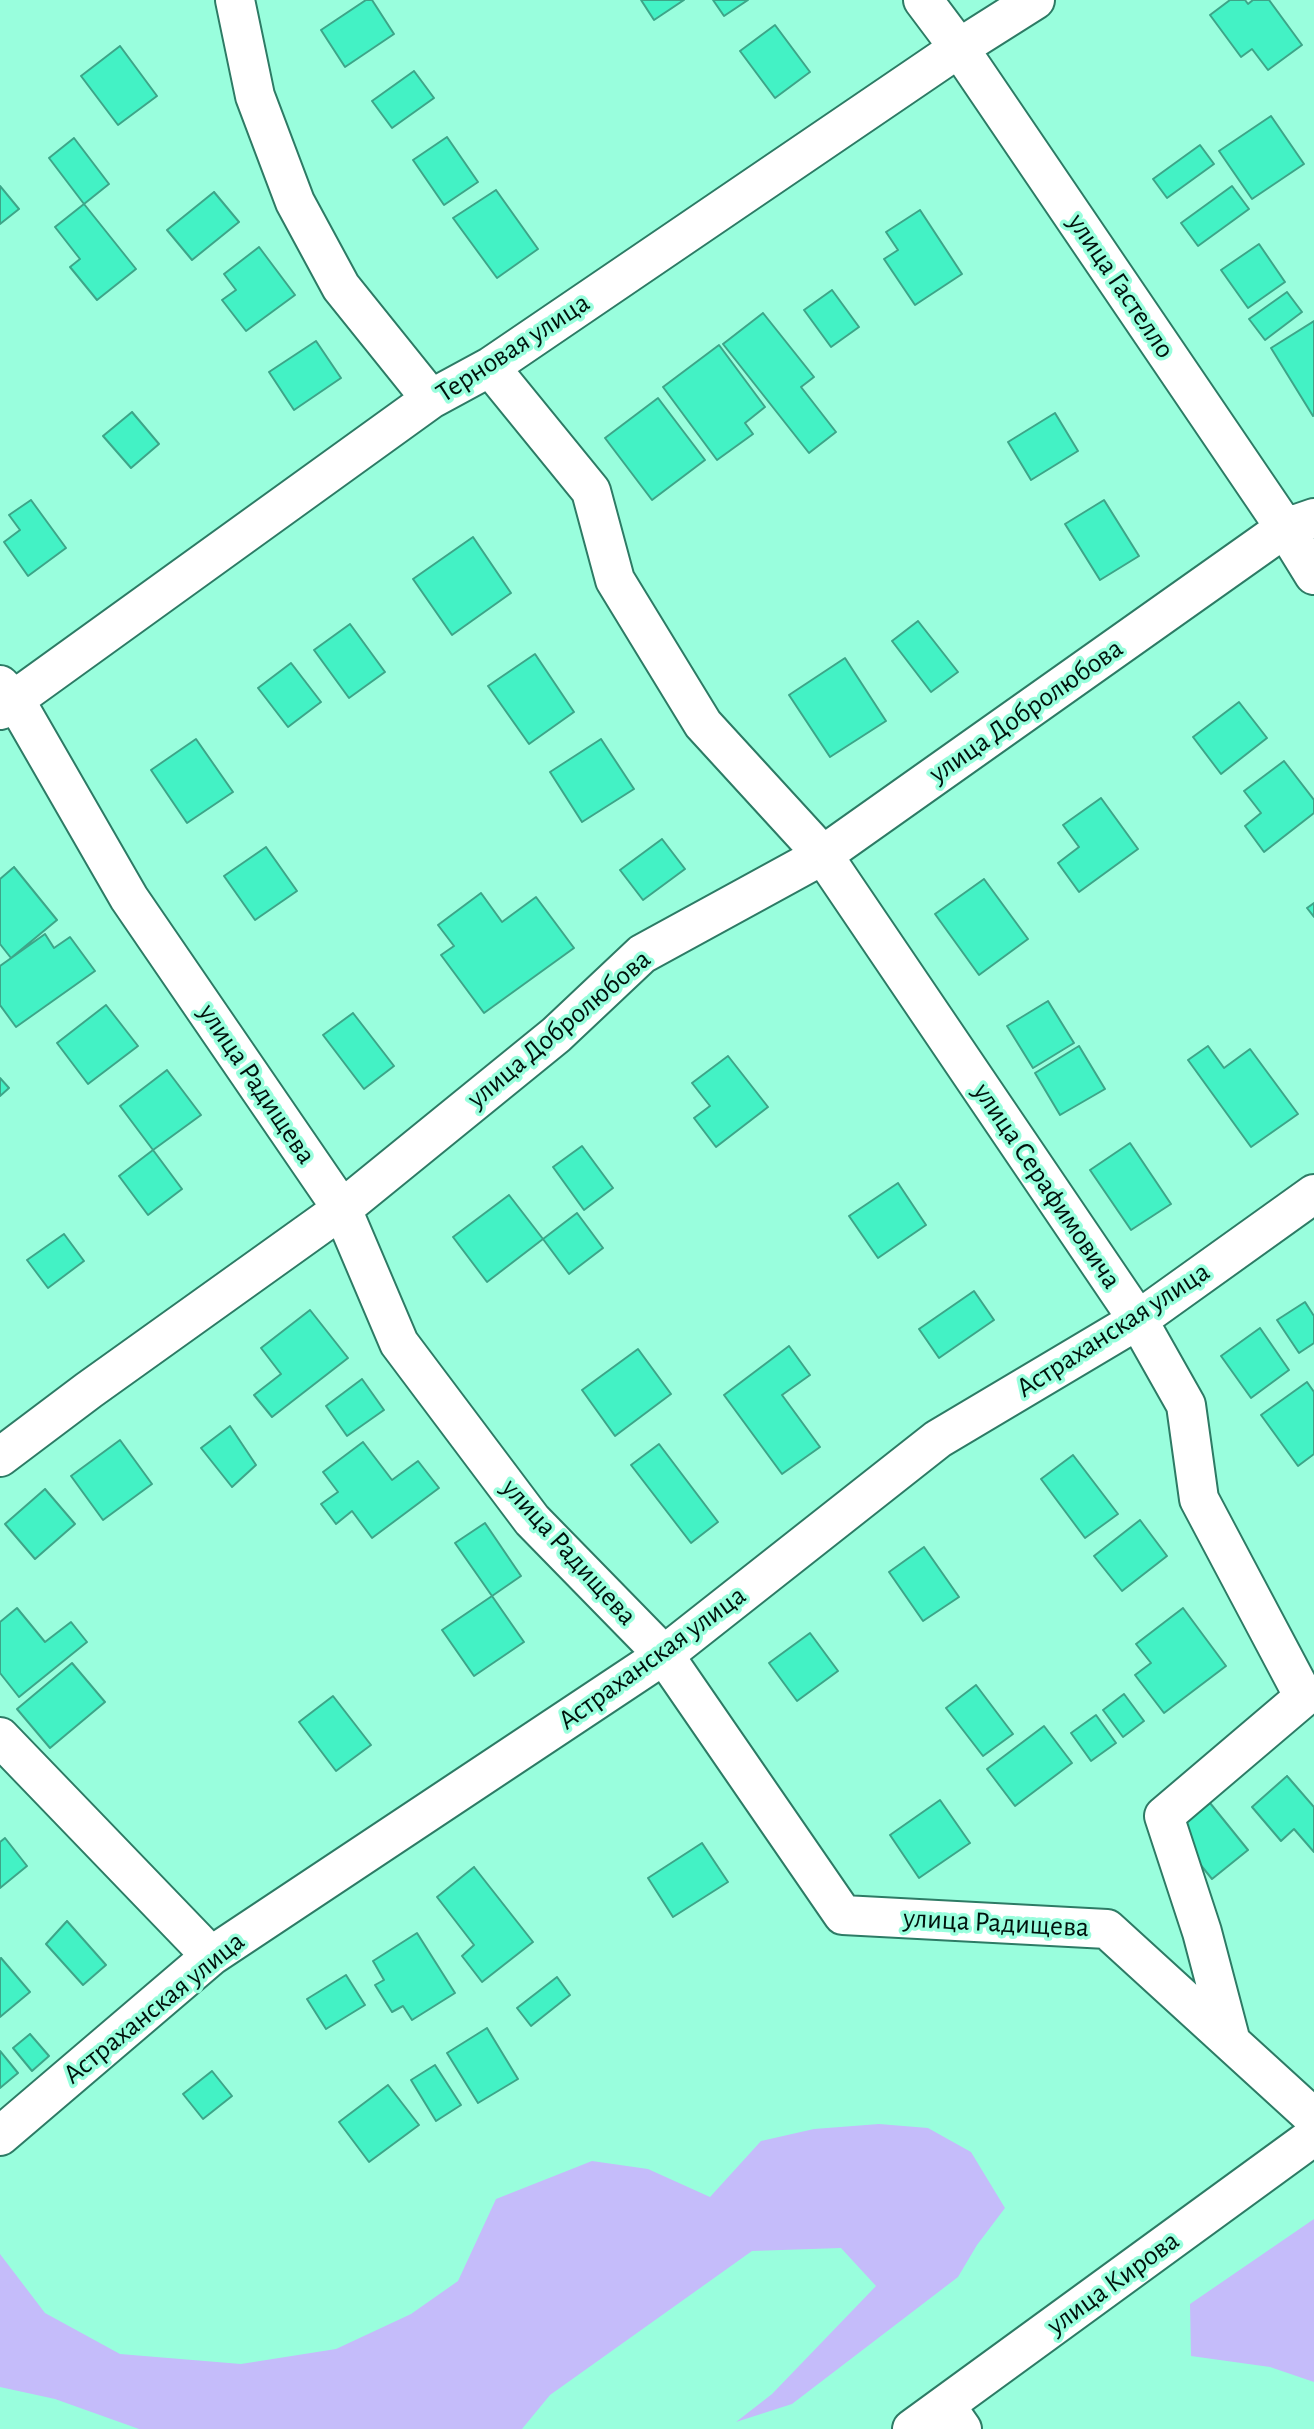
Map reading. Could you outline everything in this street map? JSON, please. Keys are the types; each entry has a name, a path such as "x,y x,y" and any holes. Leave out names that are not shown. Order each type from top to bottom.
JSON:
{"street":[{"path":"235,0 255,96 295,202 341,287 431,399"},
{"name":"улица Гастелло","path":"923,0 1299,523 1314,575"},
{"name":"Терновая улица","path":"5,698 431,399 490,367 959,48 1035,0"},
{"name":"улица Серафимовича","path":"490,367 591,491 615,580 703,724 823,855 1138,1320 1186,1405 1199,1499 1309,1693 1164,1816 1202,1932 1230,2042"},
{"name":"улица Добролюбова","path":"9,1438 342,1209 556,1035 642,954 823,855 1299,523"},
{"name":"улица Радищева","path":"5,698 129,898 342,1209 399,1343 532,1520 664,1655 843,1915 1107,1929 1314,2118"},
{"name":"Астраханская улица","path":"0,2136 211,1956 664,1655 938,1438 1138,1320 1314,1194"},
{"path":"0,1737 211,1956"},
{"name":"улица Кирова","path":"912,2429 954,2417 1314,2136"}],"shaded area":[{"path":"879,2124 928,2128 971,2152 1005,2208 977,2245 958,2277 792,2404 736,2422 772,2394 876,2286 841,2248 752,2251 550,2395 522,2429 139,2429 55,2399 0,2387 0,2254 45,2313 120,2354 241,2364 336,2349 411,2314 458,2281 496,2199 592,2161 648,2169 710,2197 761,2141 814,2129"},
{"path":"1314,2219 1314,2382 1270,2367 1191,2356 1190,2304"}],"building":[{"path":"366,0 372,0 394,34 345,67 321,30"},
{"path":"641,0 684,0 654,20"},
{"path":"713,0 748,0 724,16"},
{"path":"1230,0 1245,0 1248,4 1253,0 1269,0 1302,45 1268,70 1252,49 1241,57 1210,15"},
{"path":"775,25 810,72 775,98 740,51"},
{"path":"120,46 157,96 118,125 81,76"},
{"path":"414,71 434,98 392,128 372,101"},
{"path":"1271,116 1304,164 1252,199 1219,151"},
{"path":"447,137 478,182 444,205 413,160"},
{"path":"74,138 109,184 84,204 49,158"},
{"path":"1200,145 1214,164 1167,198 1153,179"},
{"path":"0,186 19,209 0,224"},
{"path":"1232,186 1249,209 1198,246 1181,223"},
{"path":"496,190 538,249 497,278 453,218"},
{"path":"214,192 239,222 192,260 167,230"},
{"path":"84,204 136,269 97,300 70,267 80,259 55,227"},
{"path":"920,210 962,274 915,305 884,259 898,250 886,232"},
{"path":"1259,244 1285,282 1248,308 1221,270"},
{"path":"259,247 295,295 246,331 222,300 236,290 224,274"},
{"path":"832,290 859,327 831,347 804,310"},
{"path":"1287,292 1302,312 1265,340 1249,319"},
{"path":"763,313 814,377 801,387 836,432 809,453 723,344"},
{"path":"1314,321 1314,415 1313,416 1271,348"},
{"path":"316,341 341,378 294,410 269,372"},
{"path":"719,345 765,407 745,423 753,434 717,460 663,387"},
{"path":"658,398 705,460 652,500 605,438"},
{"path":"132,412 159,444 131,468 103,436"},
{"path":"1055,413 1078,451 1031,480 1008,442"},
{"path":"31,500 66,548 28,576 4,542 20,530 9,515"},
{"path":"1104,500 1139,556 1100,580 1065,524"},
{"path":"473,537 511,593 452,635 413,579"},
{"path":"918,621 958,672 931,692 892,641"},
{"path":"350,624 385,672 349,698 314,650"},
{"path":"535,654 574,712 529,744 488,686"},
{"path":"845,658 886,721 830,757 789,695"},
{"path":"291,663 321,702 288,727 258,688"},
{"path":"1239,702 1267,738 1221,774 1193,737"},
{"path":"196,739 233,792 187,823 151,770"},
{"path":"601,739 634,789 582,822 550,772"},
{"path":"1284,761 1314,800 1314,813 1264,852 1245,826 1261,813 1244,791"},
{"path":"1101,798 1138,849 1079,892 1058,863 1079,847 1063,825"},
{"path":"662,839 685,869 643,900 620,870"},
{"path":"266,847 297,891 255,920 224,876"},
{"path":"14,867 57,920 11,958 0,944 0,879"},
{"path":"984,879 1028,939 979,975 935,914"},
{"path":"481,893 502,922 536,897 574,948 484,1013 441,955 454,946 438,925"},
{"path":"1314,903 1314,917 1307,908"},
{"path":"45,934 54,948 70,937 95,971 16,1027 0,1005 0,966"},
{"path":"1048,1001 1074,1043 1033,1068 1007,1026"},
{"path":"106,1005 138,1046 88,1084 57,1043"},
{"path":"353,1013 394,1066 364,1089 323,1035"},
{"path":"1079,1046 1105,1089 1060,1115 1035,1073"},
{"path":"1208,1046 1224,1068 1250,1049 1298,1114 1251,1147 1188,1060"},
{"path":"728,1056 768,1107 716,1147 694,1118 710,1106 692,1083"},
{"path":"167,1070 201,1115 153,1150 120,1106"},
{"path":"0,1078 9,1088 0,1096"},
{"path":"1130,1143 1171,1204 1131,1230 1090,1170"},
{"path":"582,1146 613,1188 584,1210 553,1167"},
{"path":"153,1150 182,1189 148,1215 119,1176"},
{"path":"898,1183 926,1225 878,1258 849,1216"},
{"path":"509,1195 543,1239 487,1282 453,1237"},
{"path":"577,1213 603,1248 569,1274 543,1239"},
{"path":"64,1234 84,1261 48,1288 27,1260"},
{"path":"974,1291 994,1320 939,1358 919,1329"},
{"path":"1305,1302 1314,1316 1314,1343 1299,1353 1277,1320"},
{"path":"310,1310 348,1358 272,1417 254,1395 281,1374 261,1348"},
{"path":"1260,1328 1289,1370 1251,1398 1221,1356"},
{"path":"789,1346 810,1375 782,1395 820,1447 782,1474 724,1395"},
{"path":"638,1349 671,1394 615,1436 582,1390"},
{"path":"362,1379 384,1410 347,1436 326,1406"},
{"path":"1307,1382 1314,1392 1314,1454 1298,1466 1261,1415"},
{"path":"230,1426 256,1465 232,1487 201,1448"},
{"path":"120,1440 152,1484 103,1520 71,1476"},
{"path":"363,1442 392,1480 418,1461 439,1488 372,1538 352,1511 336,1524 321,1504 338,1492 323,1472"},
{"path":"659,1444 718,1522 691,1543 631,1465"},
{"path":"1073,1455 1118,1514 1085,1538 1041,1479"},
{"path":"45,1489 75,1524 35,1559 5,1524"},
{"path":"1140,1520 1167,1556 1122,1591 1094,1556"},
{"path":"485,1523 521,1576 492,1596 455,1543"},
{"path":"924,1547 959,1597 923,1621 889,1572"},
{"path":"492,1596 524,1642 474,1676 442,1630"},
{"path":"17,1608 45,1642 71,1622 87,1642 19,1697 0,1673 0,1622"},
{"path":"1183,1608 1226,1666 1164,1713 1135,1675 1151,1663 1136,1644"},
{"path":"810,1633 838,1671 797,1701 769,1663"},
{"path":"72,1663 105,1702 50,1748 17,1709"},
{"path":"976,1685 1013,1734 983,1756 946,1708"},
{"path":"1124,1694 1144,1721 1123,1737 1103,1710"},
{"path":"333,1696 371,1745 336,1771 299,1722"},
{"path":"1096,1715 1116,1743 1091,1761 1071,1733"},
{"path":"1044,1726 1072,1763 1015,1806 987,1769"},
{"path":"1287,1776 1314,1807 1314,1852 1294,1829 1281,1841 1252,1807"},
{"path":"940,1800 970,1843 919,1878 890,1835"},
{"path":"1210,1803 1248,1850 1212,1879 1174,1832"},
{"path":"5,1838 27,1866 0,1888 0,1842"},
{"path":"702,1843 728,1882 673,1917 648,1878"},
{"path":"474,1867 533,1942 482,1982 462,1956 474,1945 437,1897"},
{"path":"67,1921 106,1965 83,1985 46,1944"},
{"path":"417,1933 455,1993 412,2020 403,2006 392,2012 375,1985 384,1980 373,1961"},
{"path":"0,1959 30,1992 0,2017"},
{"path":"346,1975 365,2005 326,2029 307,1999"},
{"path":"557,1977 570,1995 531,2026 517,2008"},
{"path":"487,2028 518,2079 478,2103 447,2053"},
{"path":"30,2034 49,2056 32,2071 13,2048"},
{"path":"0,2051 18,2073 0,2088"},
{"path":"435,2065 461,2105 436,2121 411,2080"},
{"path":"212,2071 232,2096 203,2119 183,2094"},
{"path":"388,2085 419,2125 369,2162 339,2122"}]}
